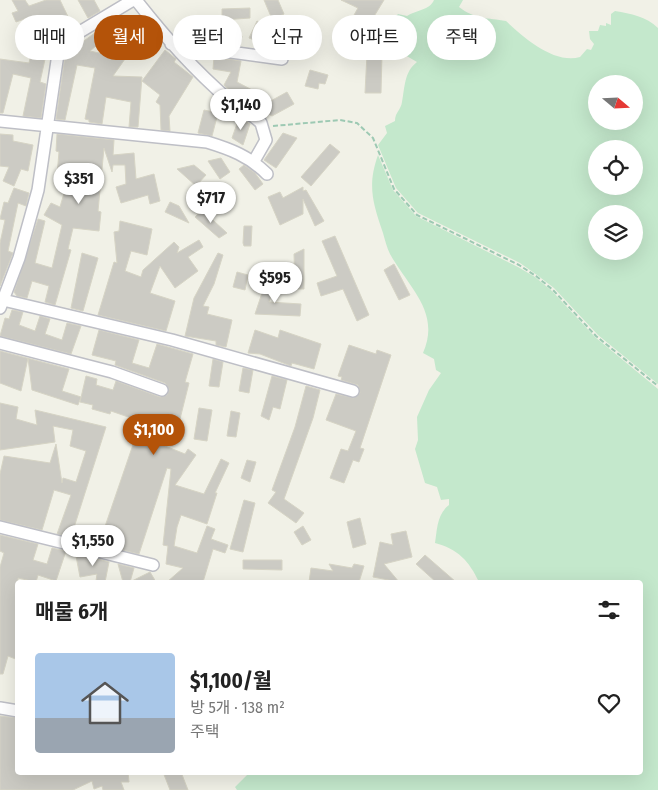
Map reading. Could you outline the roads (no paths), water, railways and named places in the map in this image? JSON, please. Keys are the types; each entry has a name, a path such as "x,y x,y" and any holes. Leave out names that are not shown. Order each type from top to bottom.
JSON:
{"street":[{"path":"254,161 266,140 263,127 253,116 232,102 196,70 134,0 63,42 59,47 38,190 19,258 2,304 172,340 353,391"},
{"path":"171,44 252,55"},
{"path":"0,121 207,142 235,151 254,161 267,174"},
{"path":"0,343 112,372 162,390"},
{"path":"0,527 153,565"},
{"path":"0,708 15,710"}]}
